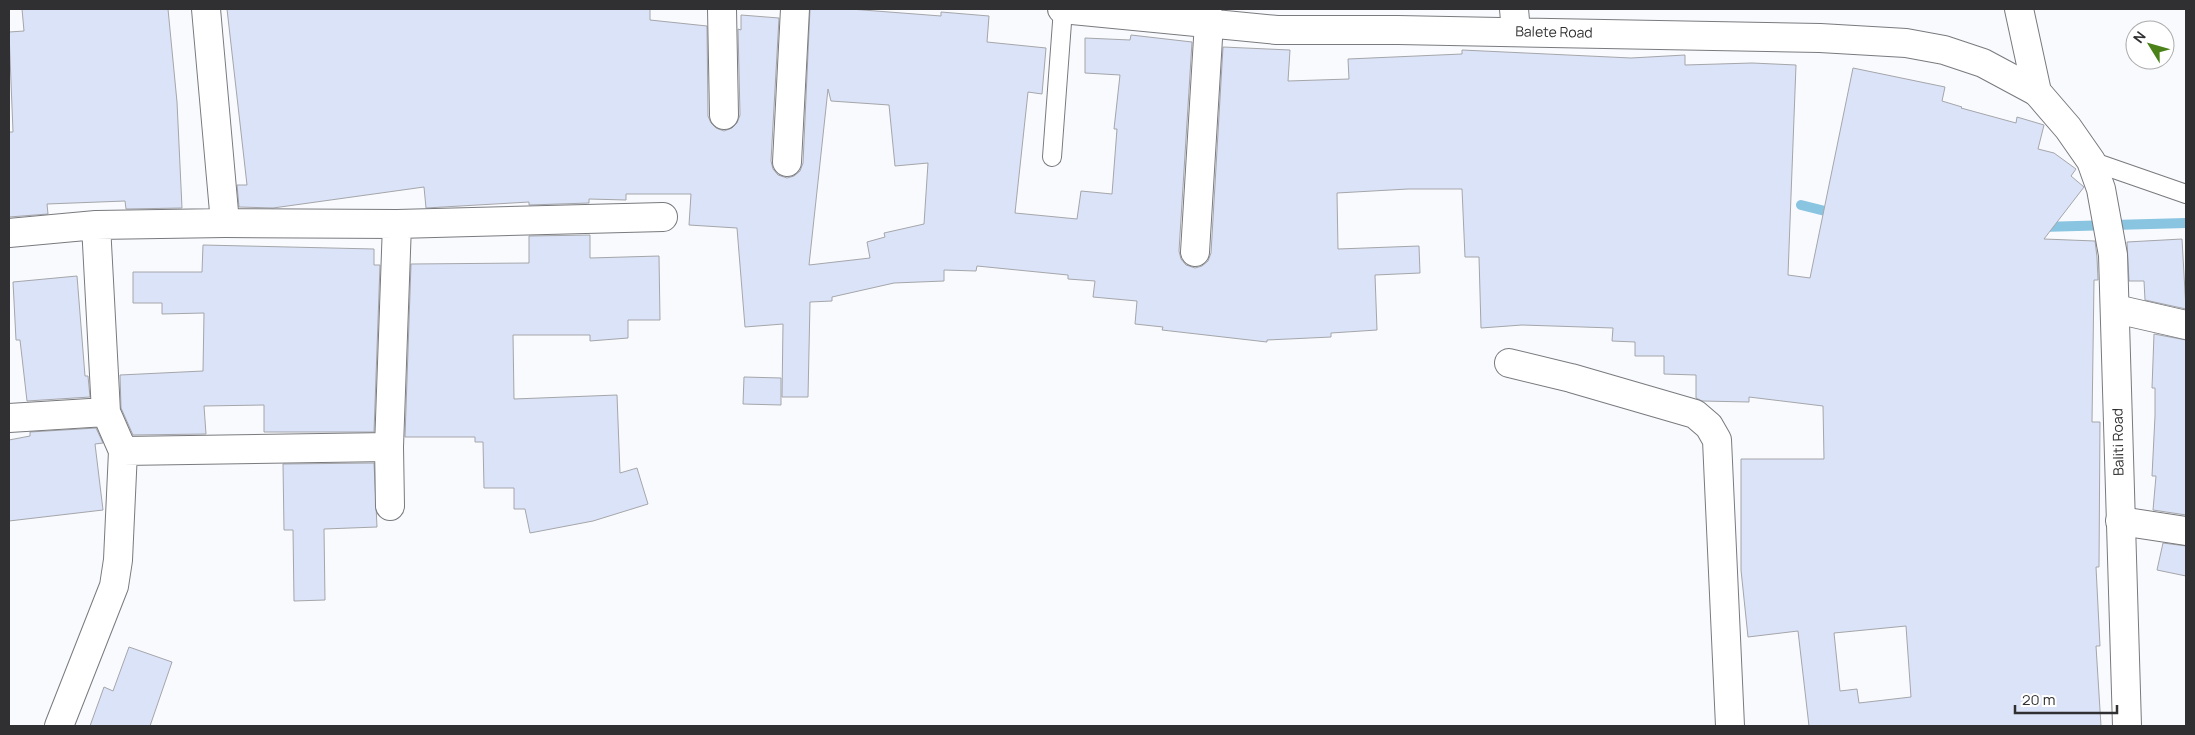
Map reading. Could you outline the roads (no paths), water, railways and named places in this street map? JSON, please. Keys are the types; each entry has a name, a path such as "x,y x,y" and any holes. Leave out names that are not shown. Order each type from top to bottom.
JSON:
{"street":[{"path":"206,9 225,223"},
{"path":"722,9 724,115"},
{"path":"787,162 795,9"},
{"name":"Balete Road","path":"1062,9 1275,19 1515,20 1906,43 1944,50 1983,63 2037,92"},
{"path":"2019,9 2037,92"},
{"path":"1195,252 1208,16"},
{"name":"Baliti Road","path":"2037,92 2068,128 2090,160 2101,189 2113,255 2127,726"},
{"path":"9,233 96,225 225,223 397,224 663,217"},
{"path":"390,506 389,447 397,224"},
{"path":"59,726 114,586 118,560 123,451 106,412 96,225"},
{"path":"2116,309 2186,325"},
{"path":"1509,363 1571,378 1695,414 1709,426 1717,440 1730,726"},
{"path":"9,418 106,412"},
{"path":"123,451 389,447"},
{"path":"2120,521 2186,530"}],"lane":[{"path":"1052,157 1062,9"},
{"path":"2090,160 2186,194"}],"waterway":[{"path":"1801,205 1837,214"},
{"path":"2041,227 2186,223"}]}
